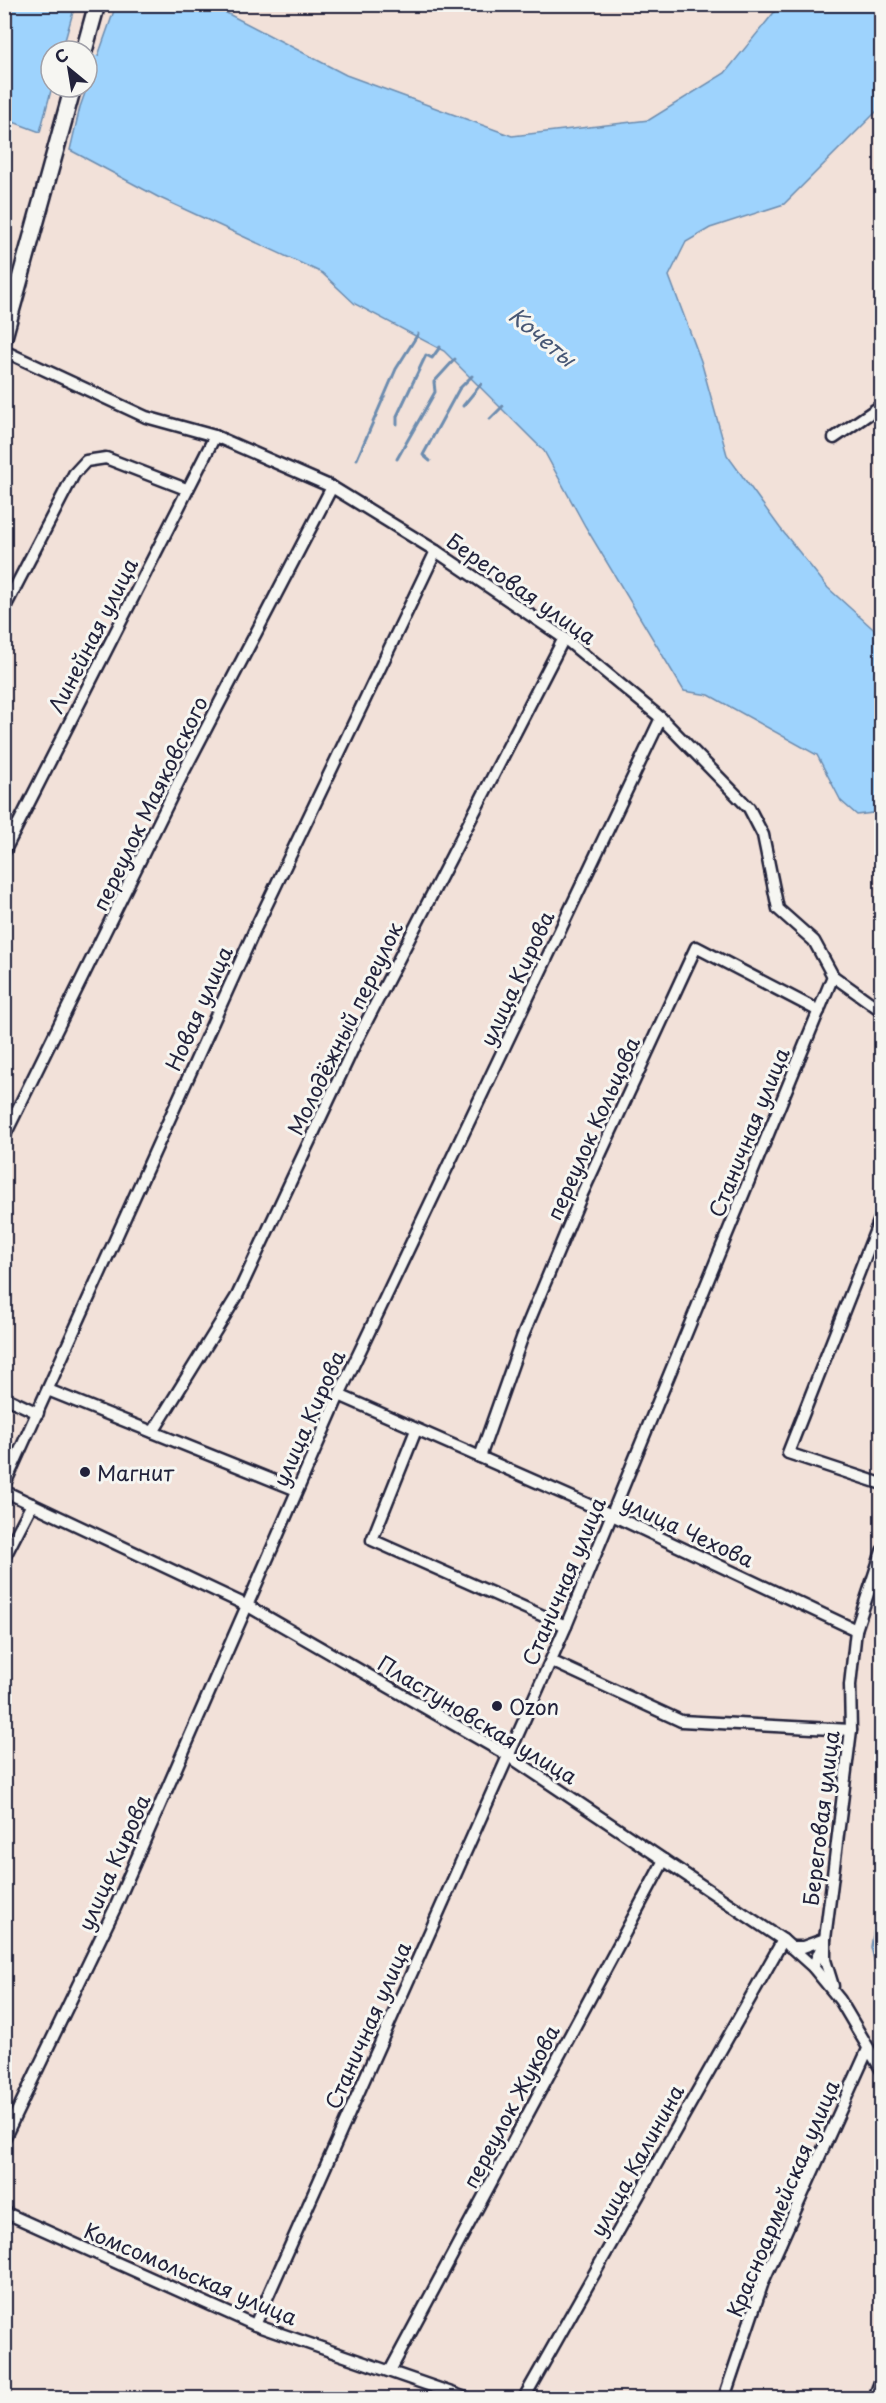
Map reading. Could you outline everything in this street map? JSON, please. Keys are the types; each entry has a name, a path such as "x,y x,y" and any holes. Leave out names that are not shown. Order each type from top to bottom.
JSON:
{"street":[{"path":"87,39 97,4"},
{"path":"4,337 70,99"},
{"name":"Береговая улица","path":"4,351 146,417 215,436 332,487 436,551 564,638 661,718 749,808 763,835 778,909 814,941 833,976 882,1011"},
{"path":"834,438 882,405"},
{"name":"Линейная улица","path":"4,852 186,489 215,436"},
{"path":"4,609 74,474 86,461 106,458 186,489"},
{"name":"переулок Маяковского","path":"4,1137 182,775 332,487"},
{"name":"Новая улица","path":"4,1485 256,927 436,551"},
{"name":"Молодёжный переулок","path":"153,1432 237,1296 357,1040 564,638"},
{"name":"улица Кирова","path":"4,2139 115,1908 339,1395 661,718"},
{"name":"переулок Кольцова","path":"480,1457 522,1338 582,1194 696,947 819,1011"},
{"name":"Станичная улица","path":"255,2325 566,1626 833,976"},
{"path":"882,1214 788,1452 882,1484"},
{"path":"48,1390 297,1490"},
{"name":"улица Чехова","path":"339,1395 612,1515 856,1630"},
{"path":"4,1397 38,1413"},
{"path":"416,1430 372,1540 566,1626"},
{"name":"Пластуновская улица","path":"4,1491 248,1606 509,1756 787,1944 813,1967"},
{"path":"4,1558 32,1504"},
{"name":"Береговая улица","path":"813,1967 825,1939 851,1730 850,1685 856,1630 882,1551"},
{"path":"551,1661 681,1721 851,1730"},
{"name":"переулок Жукова","path":"390,2371 664,1860"},
{"path":"787,1944 803,1947 825,1939 828,1974 840,2000 882,2071"},
{"name":"улица Калинина","path":"524,2398 787,1944"},
{"path":"813,1967 840,2000"},
{"name":"Красноармейская улица","path":"724,2398 763,2282 868,2049"},
{"name":"Комсомольская улица","path":"4,2212 255,2325 466,2398"},
{"path":"874,2398 882,2377"}],"water":[{"path":"4,5 75,5 65,39 39,39 39,99 49,99 40,132 5,119"},
{"path":"116,5 211,5 346,75 512,136 649,120 725,73 776,10 797,5 881,5 881,107 784,204 710,228 686,242 669,276 701,361 727,455 780,528 828,588 881,636 881,812 857,815 841,801 817,755 709,695 684,691 585,526 544,451 444,351 355,304 322,273 158,197 70,150 83,99 99,99 99,53"},
{"path":"881,1883 881,1989 871,1947"}],"waterway":[{"name":"Кочеты","path":"99,66 115,72"},
{"path":"357,459 396,369 418,334"},
{"path":"397,424 397,416 426,355 432,358 440,347"},
{"path":"397,459 435,392 434,382 455,359"},
{"path":"430,461 423,455 459,389 472,376"},
{"path":"463,406 481,384"},
{"path":"490,419 503,406"}],"place":[{"name":"Магнит","path":"85,1472"},
{"name":"Ozon","path":"497,1706"}]}
